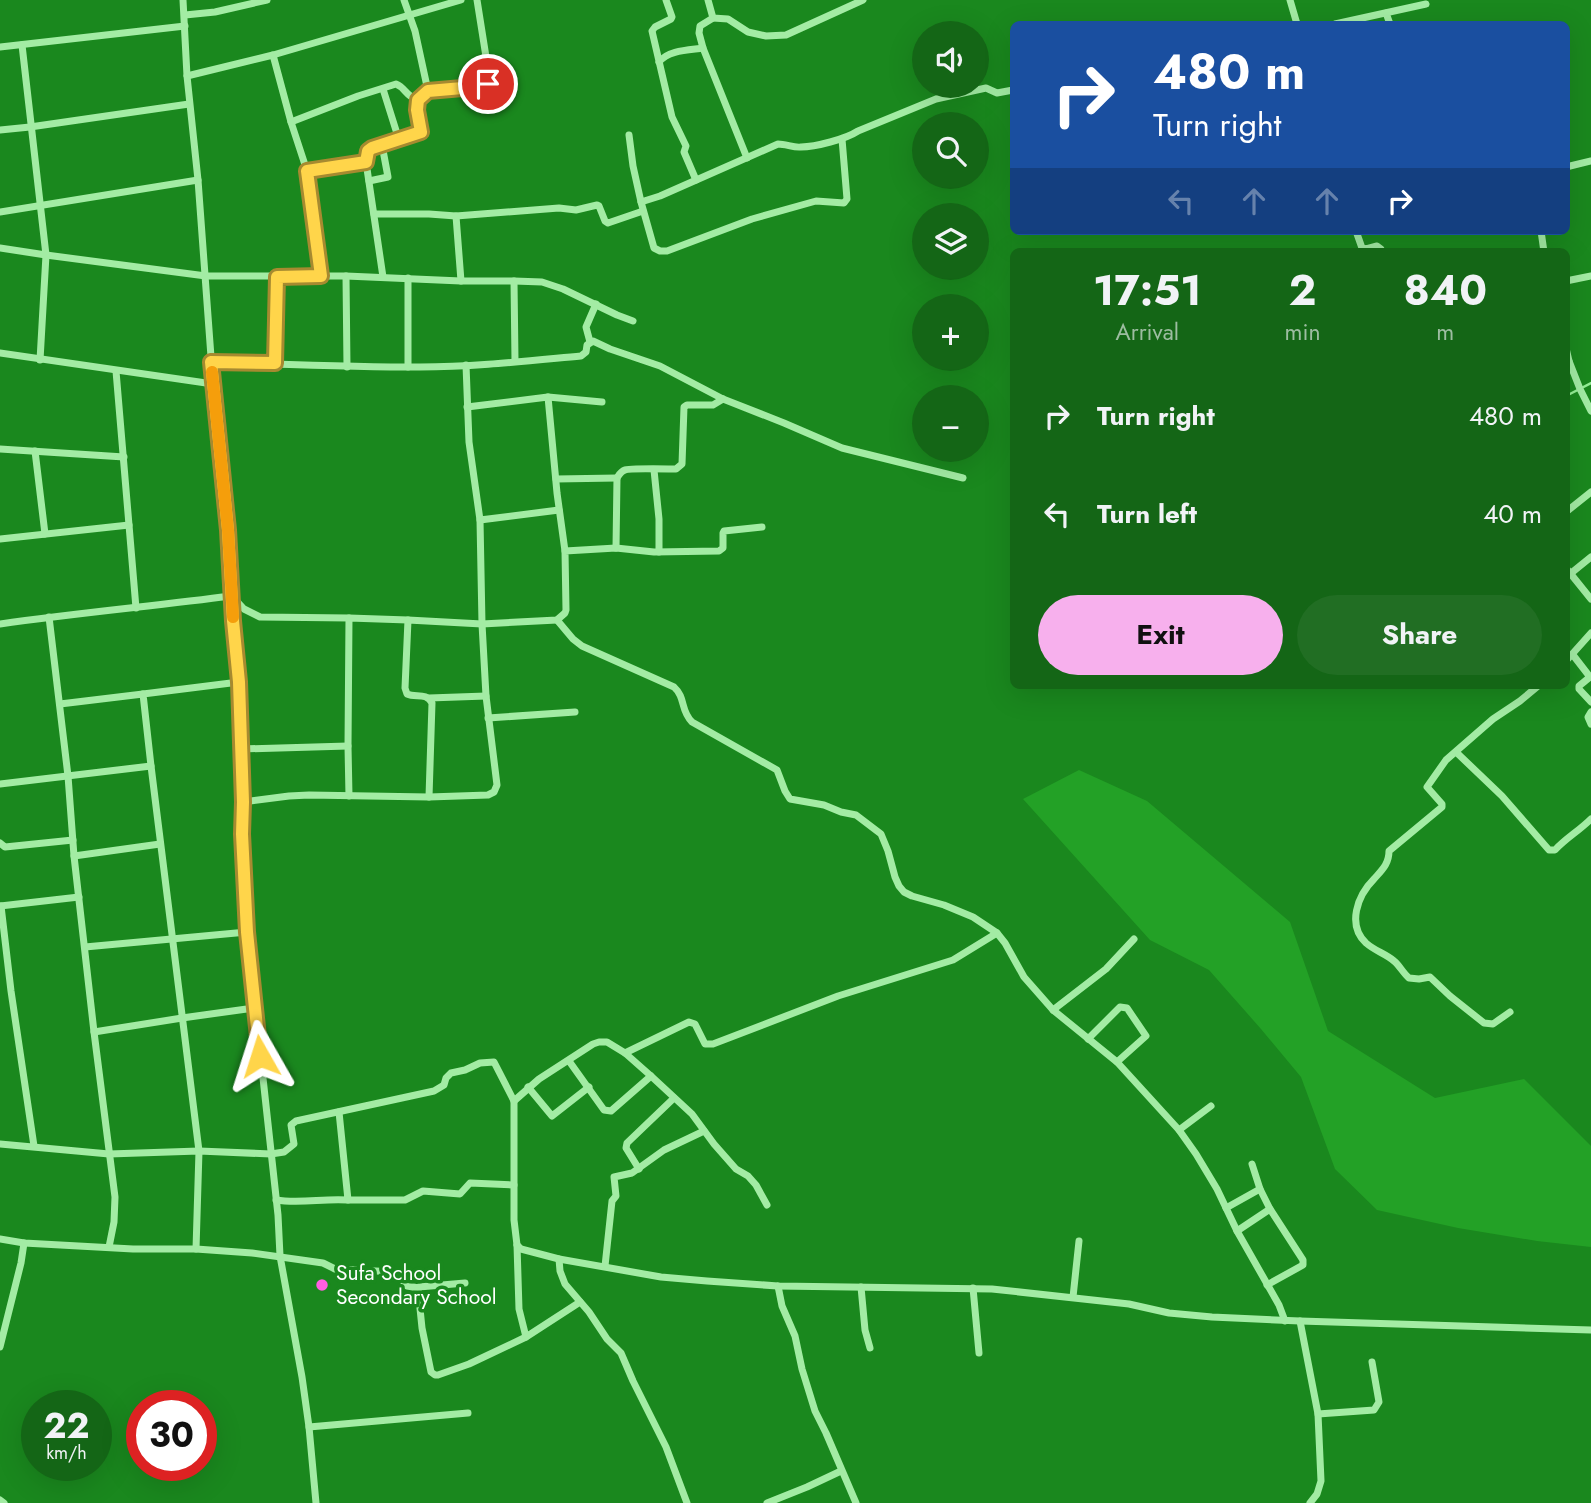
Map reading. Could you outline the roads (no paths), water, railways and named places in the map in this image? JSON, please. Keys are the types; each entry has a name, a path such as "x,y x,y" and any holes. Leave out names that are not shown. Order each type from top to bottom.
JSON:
{"street":[{"path":"183,0 187,76 239,682 247,932 280,1256 309,1427 316,1503"},
{"path":"185,15 215,12 268,0"},
{"path":"404,0 415,31 428,91"},
{"path":"187,76 273,55 461,0"},
{"path":"383,277 366,162 368,151 421,132 418,100 428,91 474,87 490,82 477,0"},
{"path":"666,0 672,17 654,27 652,31 672,117 686,146 684,152 696,180"},
{"path":"708,0 713,18"},
{"path":"747,158 703,48 700,26 713,18 728,19 748,32 766,36 786,35 863,0"},
{"path":"1290,0 1296,21"},
{"path":"1349,21 1426,4"},
{"path":"1387,13 1389,21"},
{"path":"0,47 185,26"},
{"path":"22,45 46,256 40,360"},
{"path":"659,62 668,55 703,48"},
{"path":"273,55 307,171 321,276"},
{"path":"291,122 396,84 408,96 418,100"},
{"path":"641,202 778,144 799,148 849,137 936,99 986,88 998,93 1010,91"},
{"path":"383,89 400,140"},
{"path":"0,130 190,104"},
{"path":"629,135 643,211 654,248 660,251 667,251 752,219 816,201 844,203 847,198 842,138"},
{"path":"369,181 388,177 382,145"},
{"path":"307,171 366,162"},
{"path":"1570,166 1591,162"},
{"path":"0,212 198,180"},
{"path":"374,214 456,216 559,208 576,210 597,205 608,223 643,211"},
{"path":"456,216 461,281"},
{"path":"0,248 206,276 346,276 542,282 633,321"},
{"path":"346,276 346,367"},
{"path":"1570,280 1591,276"},
{"path":"275,363 277,277"},
{"path":"408,278 408,367"},
{"path":"514,281 515,361"},
{"path":"211,362 408,367 581,356 590,342 586,327 596,304"},
{"path":"590,342 660,366 723,399 842,448 963,478"},
{"path":"0,353 213,384"},
{"path":"243,802 289,796 488,795 494,792 498,785 486,696 480,520 471,468 466,365"},
{"path":"1570,366 1591,411"},
{"path":"116,371 136,608"},
{"path":"467,407 548,397 602,402"},
{"path":"231,596 244,609 260,617 482,624 557,620 566,610 565,551 548,397"},
{"path":"616,548 617,478 622,471 676,469 682,464 685,406 713,405 723,399"},
{"path":"0,449 124,457"},
{"path":"35,451 45,534"},
{"path":"654,470 659,552"},
{"path":"556,479 617,478"},
{"path":"1570,509 1591,492"},
{"path":"480,520 559,510"},
{"path":"0,539 129,525"},
{"path":"565,551 616,548 659,552 719,551 723,548 724,531 762,527"},
{"path":"1570,570 1591,557"},
{"path":"1570,573 1591,599"},
{"path":"0,624 231,596"},
{"path":"49,617 94,1032 115,1196 114,1222 108,1247"},
{"path":"349,618 349,796"},
{"path":"408,620 405,688 407,694 424,695 432,703 429,797"},
{"path":"557,620 582,646 674,687 682,696 684,711 692,722 777,770 790,799 824,805 856,815 881,834 895,877 904,892 972,916 997,933 1024,977 1052,1010 1116,1062 1179,1130 1217,1189 1285,1321"},
{"path":"1570,657 1591,634"},
{"path":"1570,659 1590,677 1579,689 1591,702"},
{"path":"60,704 239,682"},
{"path":"1510,1012 1493,1024 1484,1023 1430,977 1409,978 1393,960 1365,942 1355,928 1359,901 1370,882 1385,867 1389,851 1442,807 1427,787 1446,760 1493,719 1534,689"},
{"path":"143,694 199,1150 196,1249"},
{"path":"429,698 486,696"},
{"path":"488,718 575,712"},
{"path":"1591,712 1588,717 1591,724"},
{"path":"241,749 348,746"},
{"path":"1456,752 1503,796 1549,850 1555,850 1591,819"},
{"path":"0,784 151,766"},
{"path":"0,843 5,848 73,839"},
{"path":"74,856 160,844"},
{"path":"34,1146 1,906 79,897"},
{"path":"85,947 247,932"},
{"path":"625,1053 689,1022 695,1024 705,1044 713,1044 838,996 953,960 997,933"},
{"path":"1052,1010 1106,970 1134,939"},
{"path":"0,992 11,991"},
{"path":"1088,1039 1120,1007 1126,1008 1146,1036 1116,1062"},
{"path":"94,1032 254,1008"},
{"path":"514,1101 528,1087 599,1042 607,1042 625,1053 692,1114 736,1168 756,1185 767,1205"},
{"path":"569,1061 604,1110 611,1111 651,1076"},
{"path":"0,1144 109,1154 199,1150 271,1154 284,1152 294,1144 291,1125 296,1121 434,1091 444,1085 451,1073 480,1063 494,1062 514,1101 514,1220 519,1309 526,1337"},
{"path":"528,1087 552,1116 589,1087"},
{"path":"639,1168 626,1148 627,1143 674,1098"},
{"path":"1179,1130 1211,1105"},
{"path":"340,1112 348,1200"},
{"path":"605,1266 612,1201 616,1196 614,1177 630,1174 664,1150 704,1131"},
{"path":"1252,1164 1270,1209 1303,1263 1267,1285"},
{"path":"276,1200 405,1200 423,1191 460,1194 470,1183 514,1185"},
{"path":"1226,1208 1260,1189"},
{"path":"1237,1231 1270,1209"},
{"path":"0,1239 23,1243 133,1249 196,1249 280,1256 323,1263 335,1269 396,1272 407,1286 419,1288 465,1283"},
{"path":"1073,1297 1079,1241"},
{"path":"0,1347 21,1263 23,1243"},
{"path":"517,1245 521,1249 559,1259 661,1277 778,1286 973,1288 1129,1304 1169,1313 1285,1321 1591,1330"},
{"path":"559,1259 565,1284 621,1353 666,1447 687,1503"},
{"path":"778,1286 782,1306 795,1336 815,1411 856,1503"},
{"path":"861,1287 865,1330 870,1348"},
{"path":"419,1288 422,1328 431,1372 435,1376 469,1364 526,1337 580,1302"},
{"path":"973,1288 979,1353"},
{"path":"1300,1321 1318,1414 1321,1481 1310,1503"},
{"path":"1318,1414 1374,1410 1379,1402 1372,1362"},
{"path":"309,1427 468,1413"},
{"path":"767,1503 841,1471"}],"waterway":[{"path":"1570,394 1591,383"}],"place":[{"name":"Sufa School Secondary School","path":"322,1285"}]}
